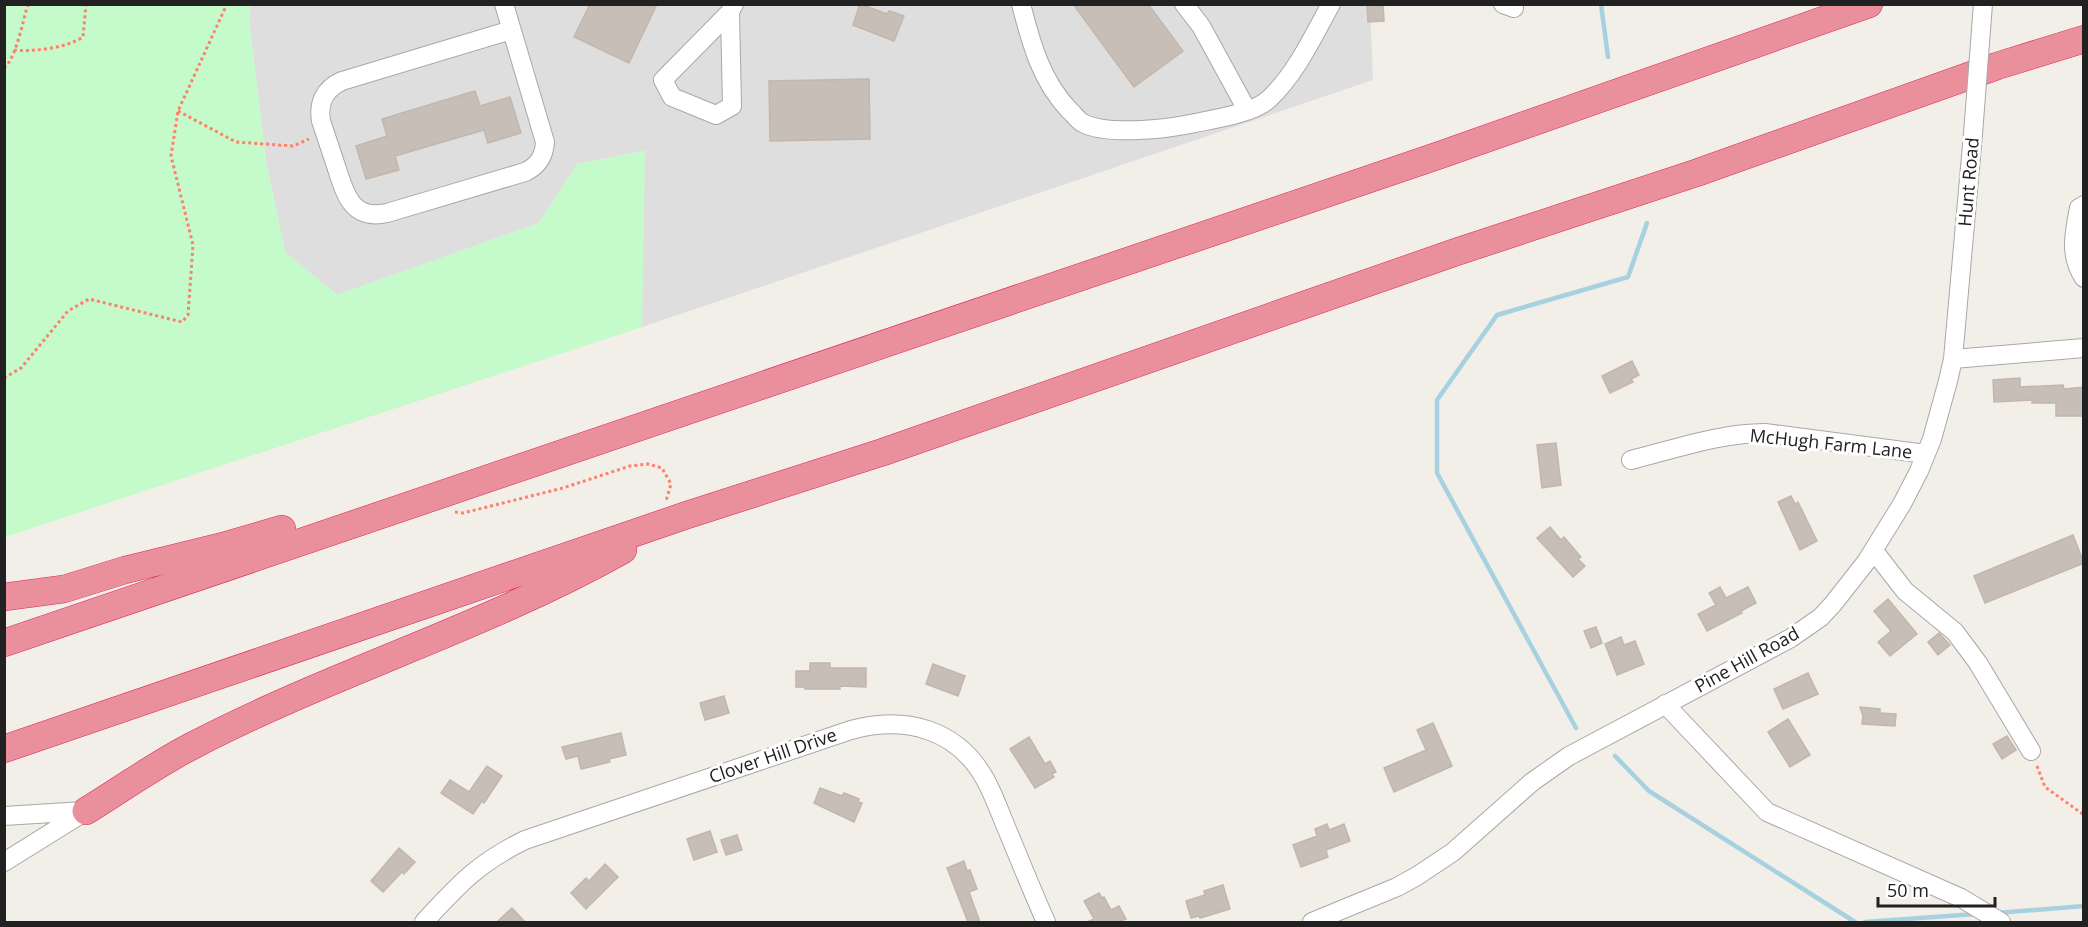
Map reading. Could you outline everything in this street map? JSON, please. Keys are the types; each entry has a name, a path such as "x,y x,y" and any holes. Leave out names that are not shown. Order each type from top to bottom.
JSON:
{"highway":[{"path":"4,643 1437,156 1869,4"},
{"path":"4,749 687,515 883,452 1456,252 1696,173 1996,66 2084,39"},
{"path":"4,597 64,589 125,570 227,545 461,478 566,451"},
{"path":"86,811 189,747 315,688 476,623 579,575 687,515"}],"street":[{"path":"504,4 512,30 545,142 542,157 533,168 387,213 371,215 354,207 345,195 319,110 327,91 335,84 512,30"},
{"path":"1021,4 1033,51 1049,85 1082,123 1112,131 1188,125 1247,110 1267,101 1295,67 1331,4"},
{"path":"1184,4 1200,26 1247,110"},
{"name":"Hunt Road","path":"1953,359 1983,4"},
{"path":"732,8 732,106 716,115 672,97 663,80 732,8"},
{"path":"2084,205 2079,208 2073,241 2077,268 2084,278"},
{"path":"1953,359 2084,348"},
{"name":"Pine Hill Road","path":"1312,922 1397,887 1436,865 1550,769 1587,745 1768,650 1821,617 1845,590 1874,551 1902,504 1926,454 1938,419 1953,359"},
{"name":"McHugh Farm Lane","path":"1631,460 1746,433 1765,433 1926,454"},
{"path":"1874,551 1905,591 1955,632 1978,663 2031,751"},
{"path":"1665,704 1767,812 1960,898 1991,918"},
{"name":"Clover Hill Drive","path":"424,922 477,868 525,840 851,730 888,723 915,726 940,735 956,745 975,764 990,789 1046,922"},
{"path":"4,816 86,811"},
{"path":"4,862 86,811"}],"path":[{"path":"4,68 8,66 14,50 28,4"},
{"path":"14,50 26,52 72,44 83,37 86,4"},
{"path":"4,378 21,368 68,311 89,299 182,322 188,315 193,245 171,156 178,111 227,4"},
{"path":"178,111 236,142 293,146 325,132"},
{"path":"452,512 463,513 563,489 630,466 648,464 662,468 671,484 665,506 646,529"},
{"path":"2031,751 2046,787 2084,815"}],"shaded area":[{"path":"250,5 1370,5 1373,80 642,327 644,151 577,164 539,223 337,295 285,252 266,161 249,20"}],"green space":[{"path":"4,5 250,5 249,20 266,161 285,252 337,295 539,223 577,164 645,151 642,327 5,537"}],"building":[{"path":"590,4 657,4 629,63 574,37"},
{"path":"860,4 887,14 889,11 904,16 894,41 853,25"},
{"path":"1073,4 1148,4 1183,51 1134,87"},
{"path":"1367,4 1383,4 1384,21 1368,22"},
{"path":"869,79 870,139 770,141 769,81"},
{"path":"475,91 480,106 510,97 521,133 488,143 484,130 395,156 399,170 366,179 356,146 387,136 382,119"},
{"path":"1632,361 1639,375 1631,379 1633,382 1610,393 1602,376"},
{"path":"2020,378 2020,387 2063,385 2064,389 2084,387 2084,416 2056,416 2056,403 2032,403 2033,400 1994,402 1993,380"},
{"path":"1556,443 1561,485 1542,488 1537,445"},
{"path":"1791,496 1795,504 1798,502 1817,541 1800,550 1778,502"},
{"path":"1550,527 1561,540 1564,537 1581,557 1578,559 1585,566 1573,577 1537,538"},
{"path":"2073,535 2084,563 1985,603 1974,576"},
{"path":"1720,587 1726,598 1748,587 1756,603 1707,631 1698,614 1716,605 1709,593"},
{"path":"1888,599 1917,634 1890,656 1878,642 1891,631 1874,611"},
{"path":"1596,627 1602,643 1591,648 1584,631"},
{"path":"1939,633 1950,645 1938,655 1928,642"},
{"path":"1621,637 1624,645 1635,641 1644,664 1617,675 1605,644"},
{"path":"810,663 830,663 830,668 866,668 866,687 840,686 840,689 805,689 805,687 796,687 796,671 810,671"},
{"path":"933,664 965,676 958,696 926,684"},
{"path":"1808,673 1818,694 1783,709 1774,689"},
{"path":"724,696 729,713 705,720 700,703"},
{"path":"1860,707 1880,709 1880,713 1896,714 1895,726 1862,724 1863,716"},
{"path":"1788,719 1810,755 1790,767 1768,732"},
{"path":"1433,723 1452,766 1394,792 1384,768 1426,750 1417,730"},
{"path":"621,733 626,755 609,759 610,762 581,769 578,756 566,759 562,747"},
{"path":"2007,736 2016,750 2002,759 1993,744"},
{"path":"1029,737 1045,764 1050,761 1056,772 1052,774 1054,777 1035,788 1010,749"},
{"path":"487,766 502,776 484,803 482,801 473,814 441,793 450,780 469,792"},
{"path":"820,788 859,799 858,802 862,803 854,822 814,803"},
{"path":"1327,824 1329,830 1344,824 1350,841 1326,850 1328,857 1301,867 1293,845 1317,836 1315,829"},
{"path":"710,831 717,852 694,860 687,839"},
{"path":"737,835 742,850 726,855 721,840"},
{"path":"399,848 415,862 383,892 371,881"},
{"path":"964,861 977,889 969,892 980,922 968,922 947,868"},
{"path":"605,864 618,877 586,909 571,893 586,878 589,881"},
{"path":"1223,885 1230,909 1200,918 1199,916 1191,918 1186,901 1205,895 1204,891"},
{"path":"1099,893 1111,910 1119,906 1126,919 1118,922 1087,922 1094,919 1084,901"},
{"path":"512,908 525,922 497,922"}],"waterway":[{"path":"1601,4 1608,57"},
{"path":"1576,728 1437,473 1437,400 1497,315 1628,277 1647,223"},
{"path":"1615,756 1649,791 1855,922"},
{"path":"1996,913 2084,906"},
{"path":"1865,922 1976,914"}]}
